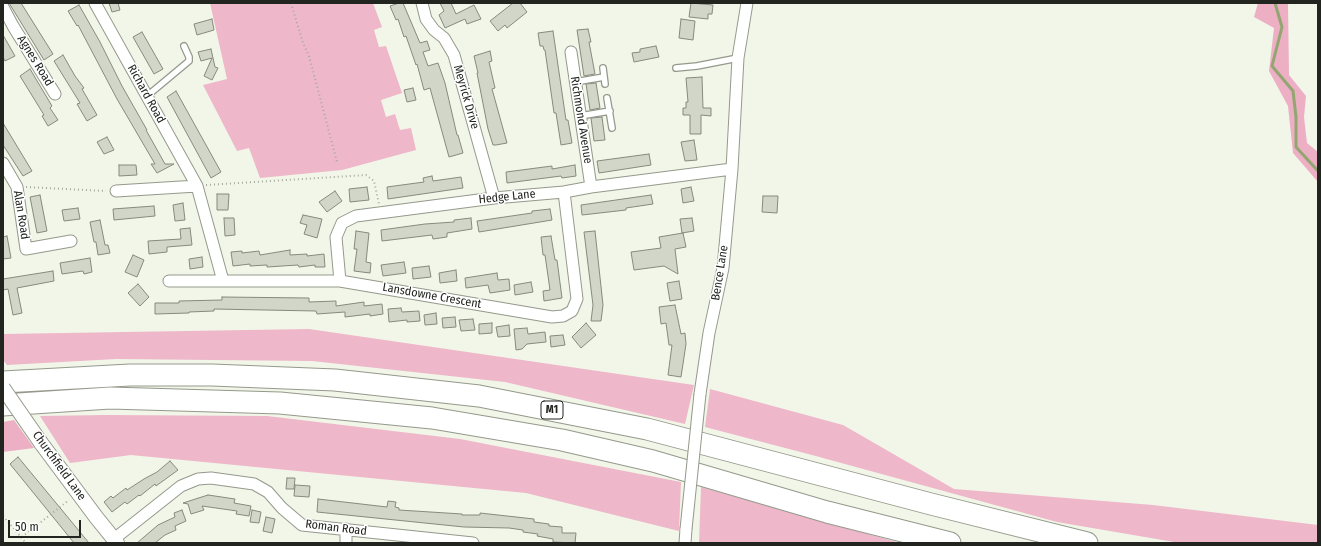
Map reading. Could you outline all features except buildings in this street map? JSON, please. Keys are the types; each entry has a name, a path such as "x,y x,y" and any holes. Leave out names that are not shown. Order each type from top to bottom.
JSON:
{"highway":[{"name":"M1","path":"3,382 130,375 212,375 335,380 479,396 647,429 931,504 1088,543"},
{"name":"M1","path":"3,406 118,398 280,403 432,418 562,440 653,461 827,512 950,543"}],"street":[{"name":"Richard Road","path":"95,3 197,186 223,281"},
{"name":"Meyrick Drive","path":"422,3 426,20 434,30 444,38 454,56 494,198"},
{"name":"Bence Lane","path":"685,543 700,394 709,333 723,268 732,169 738,58 747,3"},
{"name":"Agnes Road","path":"3,7 55,94"},
{"name":"Richmond Avenue","path":"571,52 591,187"},
{"name":"Alan Road","path":"3,164 17,187 26,249 71,241"},
{"name":"Hedge Lane","path":"340,281 336,238 342,223 356,216 494,198 564,192 591,187 732,169"},
{"path":"116,191 197,186"},
{"name":"Lansdowne Crescent","path":"169,281 340,281 552,317 563,316 572,311 577,299 564,192"},
{"name":"Churchfield Lane","path":"3,388 41,443 115,541"},
{"name":"Roman Road","path":"115,541 181,486 198,479 210,478 254,484 268,492 282,508 302,525 473,543"},
{"path":"346,529 346,543"}],"lane":[{"path":"147,96 189,61 189,57 184,46"},
{"path":"676,68 697,66 738,58"},
{"path":"603,68 605,84"},
{"path":"575,82 604,77"},
{"path":"607,98 612,128"},
{"path":"580,116 610,111"}],"path":[{"path":"291,3 303,43 309,56 337,162"},
{"path":"197,186 366,175 374,181 381,213"},
{"path":"17,187 116,191"},
{"path":"22,537 78,493"},
{"path":"3,516 26,543"}],"shaded area":[{"path":"210,3 373,3 382,27 374,30 379,47 386,46 402,93 381,100 386,117 395,114 400,130 411,128 416,150 342,170 260,178 249,148 237,151 203,85 227,79"},
{"path":"1258,3 1288,3 1289,75 1306,96 1304,117 1307,143 1318,152 1318,182 1293,153 1288,106 1269,71 1274,28 1254,17"},
{"path":"309,329 694,385 685,424 505,382 312,361 116,359 7,365 3,360 3,334"},
{"path":"710,389 843,425 954,489 1153,505 1318,525 1318,543 1180,543 1057,522 705,427"},
{"path":"40,416 267,416 460,439 681,482 679,531 526,493 131,455 70,463"},
{"path":"14,420 34,448 3,452 3,422"},
{"path":"701,487 900,543 699,543"}],"waterway":[{"path":"1275,3 1282,27 1272,66 1293,91 1296,117 1296,147 1318,171"}]}
